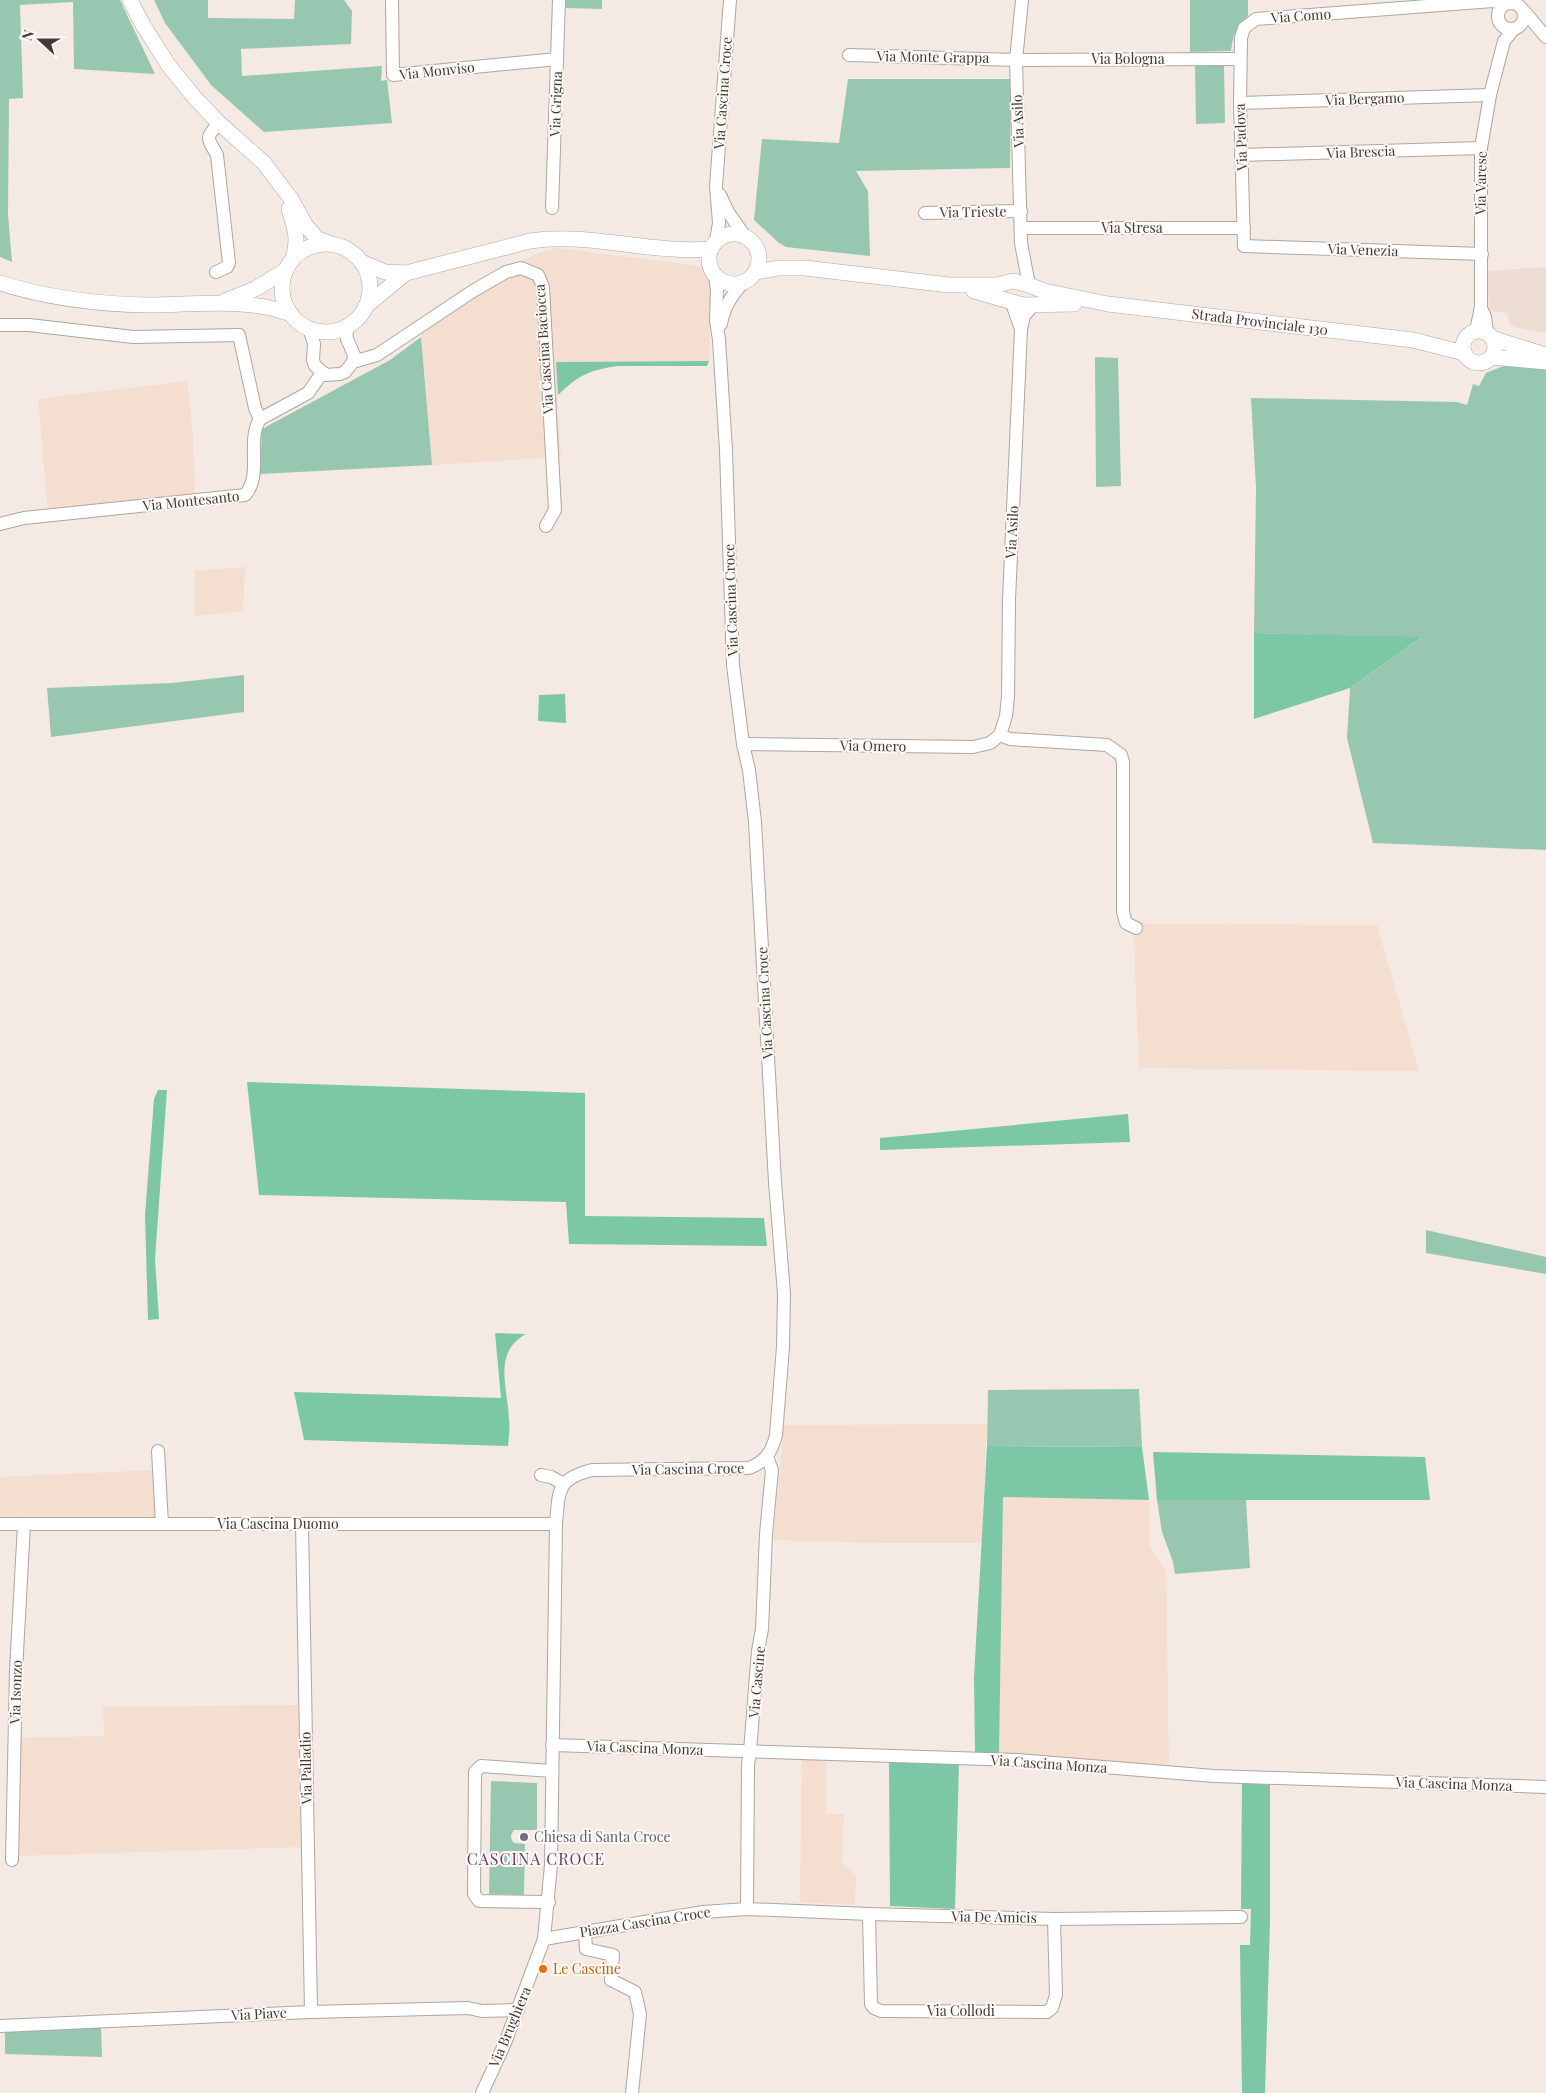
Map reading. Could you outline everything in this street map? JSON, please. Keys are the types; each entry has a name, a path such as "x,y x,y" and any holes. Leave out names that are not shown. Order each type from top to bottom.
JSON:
{"street":[{"path":"130,0 143,25 169,66 195,98 219,123 254,153 280,184 306,226 318,239 344,247 354,253 362,262 370,284 369,296 360,315 346,326 331,331 309,328 298,321 285,304 282,293 282,281 297,246 296,230 280,184"},
{"name":"Via Monviso","path":"392,0 393,75 557,59"},
{"name":"Via Grigna","path":"552,208 559,0"},
{"name":"Via Cascina Croce","path":"714,245 720,223 716,186 730,0"},
{"name":"Via Asilo","path":"1022,0 1016,60 1021,243 1029,284"},
{"name":"Via Como","path":"1244,28 1256,19 1478,1 1508,6"},
{"path":"1508,6 1505,28 1516,28 1544,34"},
{"path":"1508,6 1544,34"},
{"name":"Via Varese","path":"1481,334 1485,317 1481,307 1482,254 1479,195 1481,148 1490,95 1504,41 1524,22 1508,6"},
{"name":"Via Varese","path":"1499,60 1508,6"},
{"name":"Via Padova","path":"1244,28 1239,59 1244,246"},
{"name":"Via Monte Grappa","path":"849,55 1016,60"},
{"name":"Via Bologna","path":"1016,60 1239,59"},
{"name":"Via Bergamo","path":"1240,103 1490,95"},
{"path":"216,272 227,267 229,263 217,155 208,143 208,138 219,123"},
{"name":"Via Brescia","path":"1241,155 1481,148"},
{"name":"Via Cascina Croce","path":"716,186 728,212 744,235"},
{"name":"Via Trieste","path":"924,213 1021,211"},
{"name":"Via Stresa","path":"1021,228 1244,228"},
{"path":"713,272 709,255 714,245 729,234 744,235"},
{"name":"Strada Provinciale 130","path":"744,235 756,245 759,252 805,268"},
{"path":"362,262 385,272 406,273 546,239 584,241 657,250 695,260 728,284 743,283"},
{"name":"Via Asilo","path":"1006,282 1015,270 1021,243"},
{"path":"223,302 255,289 310,246 332,244"},
{"path":"657,250 714,245"},
{"name":"Via Venezia","path":"1244,246 1482,254"},
{"path":"757,272 760,259 759,252"},
{"name":"Via Cascina Baciocca","path":"353,356 370,357 388,348 458,300 506,272 521,268 538,275 543,287 555,510 546,526"},
{"name":"Strada Provinciale 130","path":"743,283 757,272 778,268 805,268 949,285 997,285 1006,282 1029,284 1044,291 1108,304 1413,340 1464,353"},
{"name":"Via Cascina Croce","path":"564,1484 571,1477 592,1470 749,1468 757,1465 767,1457 773,1446 777,1425 783,1347 784,1294 774,1164 760,877 751,788 743,744 733,665 726,450 719,337 716,320 717,290 713,272"},
{"path":"365,307 406,273"},
{"path":"0,283 54,296 99,303 223,302 275,308 291,314"},
{"name":"Via Cascina Croce","path":"719,337 724,309 732,295 743,283"},
{"name":"Strada Provinciale 130","path":"949,285 1023,305 1108,304"},
{"name":"Via Asilo","path":"1011,301 1021,329"},
{"name":"Via Asilo","path":"1000,735 1006,716 1008,697 1009,600 1021,329 1024,316 1034,304"},
{"name":"Via Montesanto","path":"0,325 29,325 134,338 240,335 260,419 256,433 252,487 245,495 24,518 0,524"},
{"path":"309,328 314,344 313,360 315,366 322,373 332,376 345,372 353,356 347,339 346,326"},
{"path":"1481,334 1495,349 1492,358"},
{"path":"1546,356 1481,334 1463,344 1464,353 1467,358 1477,363 1482,363 1492,358 1546,362"},
{"name":"Strada Provinciale 130","path":"1413,340 1452,339 1481,334"},
{"path":"260,419 308,392 322,373"},
{"path":"1000,735 1010,739 1107,745 1120,755 1123,762 1123,912 1126,922 1136,928"},
{"name":"Via Omero","path":"743,744 973,747 990,743 1000,735"},
{"path":"158,1451 162,1524"},
{"name":"Via Cascine","path":"747,1909 748,1764 758,1651 762,1629 766,1534 772,1470 767,1457"},
{"path":"541,1475 551,1477 564,1484 559,1493 556,1524 551,1865 544,1939"},
{"name":"Via Cascina Duomo","path":"0,1524 556,1524"},
{"name":"Via Isonzo","path":"12,1860 16,1671 24,1524"},
{"name":"Via Palladio","path":"302,1524 311,2012"},
{"name":"Via Cascina Monza","path":"552,1744 1017,1760 1214,1776 1546,1787"},
{"path":"549,1902 479,1900 474,1894 475,1772 481,1766 552,1771"},
{"name":"Via De Amicis","path":"747,1909 1054,1918 1240,1918"},
{"name":"Piazza Cascina Croce","path":"544,1939 704,1912 747,1909"},
{"name":"Via Collodi","path":"869,1914 871,2004 881,2012 1047,2012 1052,2008 1056,1995 1054,1918"},
{"path":"585,1932 586,1949 613,1955 611,1980 635,1992 640,2014 632,2093"},
{"name":"Via Brughiera","path":"482,2093 518,2010 544,1939"},
{"name":"Via Piave","path":"0,2026 311,2012 468,2008 482,2011 518,2010"}],"shaded area":[{"path":"557,248 703,268 709,273 712,282 709,361 556,362 561,457 432,465 420,323 514,264 538,253"},
{"path":"1546,267 1546,333 1515,327 1509,323 1507,313 1489,311 1487,271"},
{"path":"187,381 193,434 195,494 48,511 38,399"},
{"path":"245,567 243,611 195,616 195,571"},
{"path":"1133,918 1148,924 1377,925 1419,1071 1139,1068"},
{"path":"987,1424 982,1543 773,1540 784,1425"},
{"path":"156,1470 158,1520 0,1521 0,1477"},
{"path":"1003,1497 1149,1500 1150,1548 1166,1570 1169,1768 999,1755"},
{"path":"300,1705 302,1847 16,1856 18,1738 104,1736 103,1707"},
{"path":"826,1748 826,1814 844,1814 842,1863 856,1875 855,1905 800,1902 802,1758"}],"green space":[{"path":"0,0 120,0 155,74 74,69 73,2 20,5 23,98 9,99 8,214 12,262 0,257"},
{"path":"154,0 208,0 208,18 294,19 295,0 344,0 352,11 351,44 241,49 242,76 382,66 381,81 387,80 392,123 264,132 211,85 165,23"},
{"path":"566,0 602,0 602,9 566,8"},
{"path":"1190,0 1248,0 1248,16 1236,31 1231,51 1190,52"},
{"path":"1224,65 1225,123 1196,124 1195,66"},
{"path":"848,79 1011,79 1010,168 856,171 868,191 870,256 786,247 754,220 762,139 839,143"},
{"path":"421,337 432,465 260,474 262,429 390,360"},
{"path":"1095,357 1118,358 1121,486 1096,487"},
{"path":"709,361 707,366 618,366 599,369 585,374 558,395 556,362"},
{"path":"1508,364 1546,367 1546,850 1373,843 1347,738 1350,688 1421,638 1254,633 1256,488 1251,398 1457,402 1467,405 1473,384 1479,386 1486,373"},
{"path":"1254,633 1422,637 1350,688 1254,719"},
{"path":"244,675 244,712 51,737 47,688 172,683"},
{"path":"565,694 566,723 538,721 539,695"},
{"path":"247,1082 585,1093 585,1216 764,1218 767,1246 569,1244 566,1202 259,1195"},
{"path":"158,1090 167,1090 155,1259 159,1319 148,1320 145,1215 154,1099"},
{"path":"1128,1114 1130,1142 880,1150 880,1138"},
{"path":"1426,1230 1546,1257 1546,1274 1426,1253"},
{"path":"495,1333 526,1334 515,1342 505,1361 504,1372 509,1426 508,1446 304,1440 294,1392 501,1398"},
{"path":"1139,1389 1142,1447 987,1446 988,1390"},
{"path":"987,1446 1142,1447 1149,1500 1003,1497 999,1755 975,1754 974,1678"},
{"path":"1153,1452 1425,1457 1430,1500 1157,1500"},
{"path":"1157,1500 1246,1500 1250,1568 1175,1574 1173,1562 1162,1532"},
{"path":"889,1760 959,1763 955,1909 890,1906"},
{"path":"491,1781 537,1783 537,1830 514,1830 511,1836 514,1843 525,1844 524,1895 489,1894"},
{"path":"1242,1783 1270,1785 1270,1922 1265,2093 1242,2093 1240,1945 1250,1945 1251,1909 1241,1909"},
{"path":"101,2028 102,2057 5,2054 5,2030"}],"place":[{"name":"Chiesa di Santa Croce","path":"524,1837"},
{"name":"Le Cascine","path":"543,1969"}],"district":[{"name":"CASCINA CROCE","path":"536,1859"}]}
